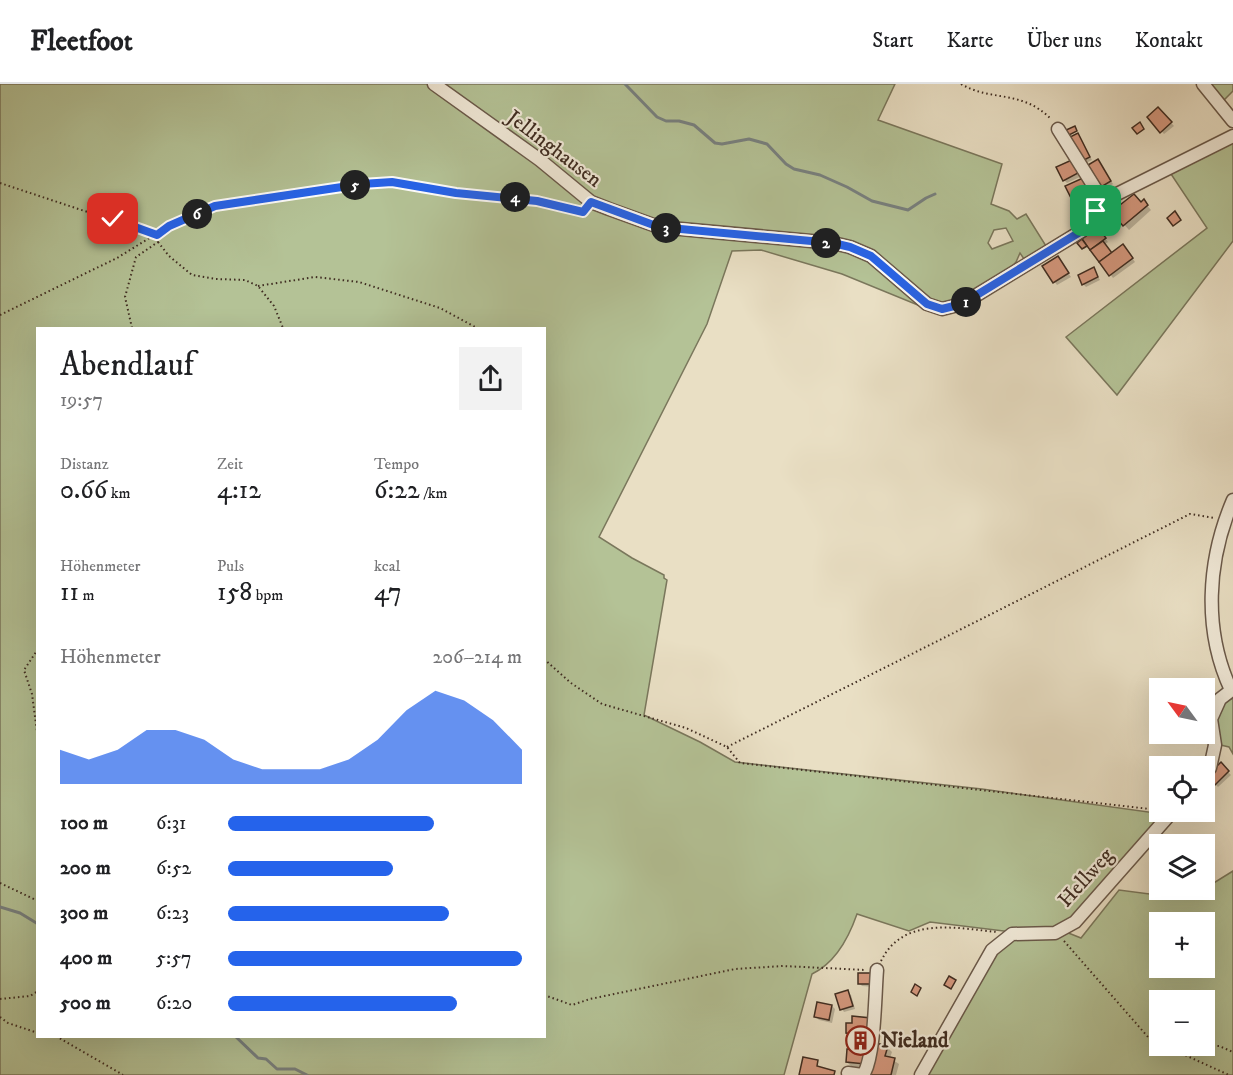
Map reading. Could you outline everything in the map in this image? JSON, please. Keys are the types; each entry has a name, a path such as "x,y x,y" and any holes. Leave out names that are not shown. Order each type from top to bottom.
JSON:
{"street":[{"name":"Jellinghausen","path":"434,84 540,160 591,202 659,227 833,243 850,247 871,256 927,304 942,309 962,304 1080,232 1090,224 1103,201"},
{"path":"1203,84 1233,121"},
{"path":"1058,129 1103,201 1233,136"},
{"path":"1213,756 1215,745 1211,719 1220,699 1232,689 1221,668 1212,618 1214,565 1225,520 1233,500"},
{"name":"Hellweg","path":"1012,934 1055,933 1075,922 1163,822"},
{"path":"921,1075 992,950 1012,934"},
{"path":"848,1074 863,1075 867,1067 871,1047 877,970"}],"path":[{"path":"961,84 970,90 1018,98 1035,105 1050,117 1058,129"},
{"path":"0,315 117,258 169,226 215,206 362,184 392,182 456,193 514,197 583,212 591,202"},
{"path":"0,183 157,235"},
{"path":"157,235 158,242 169,256 192,275 245,280 258,286 274,306 283,327"},
{"path":"132,327 125,297 136,257 158,242"},
{"path":"258,286 315,277 359,282 440,308 475,327"},
{"path":"727,747 1190,514 1225,520"},
{"path":"36,652 24,670 32,694 36,724"},
{"path":"546,661 571,683 602,704 686,728 727,747 740,763 1149,809"},
{"path":"0,883 36,900"},
{"path":"546,996 572,1005 590,999 735,969 783,966 877,970 884,954 896,940 929,927 939,926 1012,934"},
{"path":"1055,933 1149,1038"},
{"path":"0,999 30,996 36,992"},
{"path":"0,1017 9,1023 36,1032"},
{"path":"60,1038 123,1075"},
{"path":"1215,1046 1233,1052"},
{"path":"1187,1056 1229,1075"}],"green space":[{"path":"0,84 895,84 878,120 1002,164 991,204 1009,211 1017,219 1026,214 1046,246 1024,259 1020,253 1016,262 988,293 965,310 930,310 842,274 761,250 732,251 707,324 599,537 664,575 667,580 644,715 735,762 982,789 1149,812 1149,822 1156,822 1071,920 1054,930 1012,932 930,922 909,931 857,914 850,932 834,956 812,974 784,1075 0,1075","holes":["1006,228 1013,241 992,249 988,243 994,230"]},
{"path":"1206,84 1233,84 1233,91 1221,103"},
{"path":"1233,139 1233,241 1117,395 1066,337 1207,228 1169,171"},
{"path":"1233,698 1233,754 1229,747 1216,744 1215,714 1225,702"},
{"path":"1233,871 1233,1075 924,1075 994,952 1012,936 1066,932 1081,938 1119,890 1149,894 1149,900 1215,900 1215,882"}],"building":[{"path":"1158,107 1172,122 1160,133 1147,117"},
{"path":"1140,122 1144,129 1137,134 1132,128"},
{"path":"1075,126 1077,131 1069,135 1066,130"},
{"path":"1078,133 1090,157 1082,161 1070,137"},
{"path":"1074,159 1080,172 1063,181 1056,167"},
{"path":"1098,159 1111,181 1101,187 1088,165"},
{"path":"1083,178 1089,191 1072,200 1065,186"},
{"path":"1134,194 1141,202 1144,199 1148,205 1123,226 1111,212"},
{"path":"1081,200 1085,208 1078,212 1074,204"},
{"path":"1175,211 1181,220 1173,226 1167,218"},
{"path":"1098,228 1106,238 1090,250 1082,239 1093,229"},
{"path":"1082,239 1087,246 1082,249 1077,243"},
{"path":"1103,241 1112,253 1099,262 1090,250"},
{"path":"1123,244 1133,258 1109,276 1099,262"},
{"path":"1058,256 1069,273 1053,283 1042,266"},
{"path":"1094,267 1098,277 1082,285 1078,275"},
{"path":"1221,762 1229,771 1215,785 1215,768"},
{"path":"858,973 872,973 872,984 858,984"},
{"path":"949,976 956,980 951,989 944,985"},
{"path":"915,984 921,988 917,996 911,992"},
{"path":"848,990 853,1006 840,1010 835,994"},
{"path":"817,1002 832,1005 829,1020 814,1017"},
{"name":"Nieland","path":"852,1016 871,1018 865,1064 846,1062 852,1034 846,1033 846,1023 852,1023"},
{"path":"876,1043 888,1046 885,1056 895,1058 891,1075 867,1075"},
{"path":"803,1057 818,1060 817,1066 835,1071 834,1075 799,1075"}],"waterway":[{"path":"625,84 657,117 666,121 679,121 694,125 715,143 722,144 749,139 767,144 794,169 820,175 872,201 908,210 935,194"},
{"path":"0,907 20,913 36,923"},
{"path":"237,1038 258,1058 266,1059 277,1069 295,1069 307,1075"}],"place":[{"name":"Nieland","path":"860,1041"}],"route":[{"path":"113,219 157,235 169,226 215,206 362,184 392,182 456,193 514,197 583,212 591,202 659,227 833,243 850,247 871,256 927,304 942,309 962,304 1080,232 1090,224 1096,211"}]}
